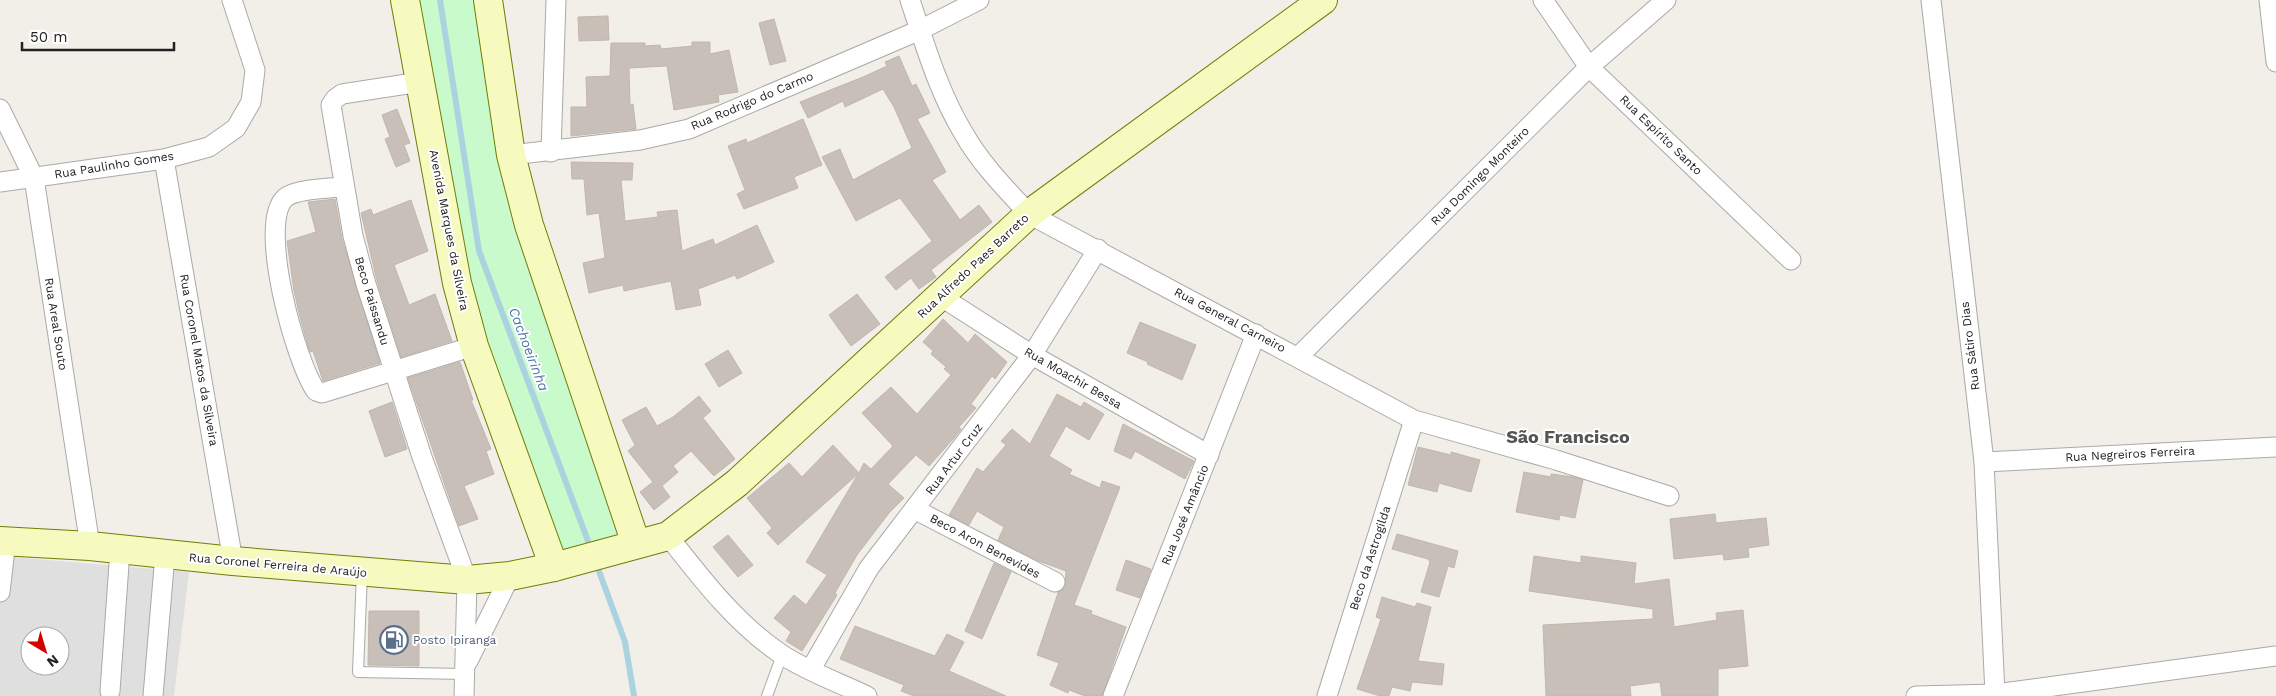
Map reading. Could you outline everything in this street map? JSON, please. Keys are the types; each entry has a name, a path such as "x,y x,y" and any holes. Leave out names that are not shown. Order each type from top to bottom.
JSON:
{"street":[{"name":"Rua Paulinho Gomes","path":"0,182 164,159 209,147 236,128 251,102 255,70 232,0"},
{"name":"Avenida Marques da Silveira","path":"405,0 457,283 474,346 563,564"},
{"path":"488,0 511,155 529,225 631,545"},
{"path":"551,152 556,0"},
{"name":"Rua General Carneiro","path":"910,0 946,99 964,135 993,174 1029,214 1299,356 1414,420 1556,460 1669,496"},
{"name":"Rua Rodrigo do Carmo","path":"511,155 551,152 640,140 689,129 920,30 979,0"},
{"name":"Rua Alfredo Paes Barreto","path":"563,564 668,536 737,483 1029,214 1323,0"},
{"name":"Rua Espírito Santo","path":"1543,0 1590,67 1791,260"},
{"name":"Rua Domingo Monteiro","path":"1299,356 1590,67 1666,0"},
{"name":"Rua Sátiro Dias","path":"1931,0 1984,462 1995,694"},
{"path":"2269,0 2276,62"},
{"name":"Beco Paissandu","path":"420,82 342,94 331,105 353,236 366,284 422,457 467,580"},
{"name":"Rua Areal Souto","path":"0,109 34,178 90,546"},
{"name":"Rua Coronel Matos da Silveira","path":"164,159 233,561"},
{"path":"344,186 295,193 285,198 280,205 275,233 277,259 286,312 299,352 316,391 322,393 474,346"},
{"name":"Rua Artur Cruz","path":"811,670 869,568 916,510 1032,355 1098,249"},
{"name":"Rua Moachir Bessa","path":"940,296 1032,355 1209,455"},
{"name":"Rua José Amâncio","path":"1113,696 1256,334"},
{"name":"Beco da Astrogilda","path":"1327,696 1414,420"},
{"name":"Rua Negreiros Ferreira","path":"1984,462 2276,447"},
{"name":"Beco Aron Benevides","path":"916,510 1054,582"},
{"path":"668,536 719,597 749,628 782,655 867,696"},
{"path":"0,592 3,541"},
{"name":"Rua Coronel Ferreira de Araújo","path":"3,541 90,546 165,555 467,580 510,576 563,564"},
{"path":"110,691 120,550"},
{"path":"152,696 165,555"},
{"path":"465,670 510,576"},
{"path":"464,696 467,580"},
{"path":"1916,696 1995,694 2276,656"}],"lane":[{"path":"362,572 358,672 465,670"},
{"path":"766,696 782,655"}],"shaded area":[{"path":"0,556 189,572 174,696 0,696"}],"green space":[{"path":"417,0 481,0 515,227 575,408 623,540 563,558 481,329 455,247"}],"building":[{"path":"608,16 609,40 579,41 578,17"},
{"path":"774,19 786,61 770,65 759,23"},
{"path":"692,42 710,42 710,54 729,50 738,92 718,95 719,102 674,110 667,66 629,68 630,105 633,104 636,129 571,136 571,107 587,107 586,77 610,76 611,43 645,43 645,46 660,45 661,49 692,46"},
{"path":"899,56 912,86 916,84 930,113 917,119 946,172 932,180 960,220 979,205 992,222 931,270 936,277 919,289 911,278 896,290 885,277 932,241 900,198 856,221 822,157 840,149 853,180 912,148 894,107 883,89 845,107 843,101 808,118 800,102 887,66 885,62"},
{"path":"397,109 410,143 404,145 410,161 396,167 385,139 390,137 382,115"},
{"path":"803,119 822,165 794,177 798,188 744,209 737,194 745,190 728,146 746,139 747,143"},
{"path":"571,162 633,163 632,180 621,180 625,221 658,217 657,212 677,210 682,251 713,239 715,245 757,225 774,262 737,279 735,275 698,289 701,305 676,310 671,281 624,291 623,285 589,293 583,263 605,258 599,213 587,215 584,179 572,179"},
{"path":"335,199 342,239 380,363 323,381 313,351 310,352 301,321 294,291 287,241 316,232 308,202"},
{"path":"411,200 428,251 394,265 409,305 435,294 452,341 401,357 377,281 361,213 371,209 373,215"},
{"path":"857,294 880,324 851,346 829,315"},
{"path":"943,319 968,343 975,334 1007,362 995,379 992,376 971,404 976,408 959,427 961,429 954,438 929,466 916,455 888,484 904,498 889,513 857,555 835,593 837,595 802,651 786,641 791,632 774,618 794,595 806,605 827,575 806,562 858,474 778,545 767,533 772,528 747,498 789,463 802,477 833,445 859,473 864,463 871,469 893,446 862,413 891,387 917,414 951,375 944,369 946,367 931,354 933,351 923,342"},
{"path":"1140,322 1196,345 1182,380 1127,353"},
{"path":"728,350 742,373 719,387 705,364"},
{"path":"460,362 473,400 471,400 491,449 486,451 494,474 464,486 478,519 459,526 408,378"},
{"path":"1057,394 1081,407 1084,402 1104,414 1089,440 1066,426 1049,456 1072,470 1069,474 1100,488 1102,481 1120,487 1074,605 1092,611 1091,614 1126,627 1102,696 1085,696 1069,690 1068,693 1050,685 1059,663 1037,655 1058,593 1065,587 1066,571 1036,560 998,540 1004,527 977,511 969,525 949,515 977,468 983,472 1006,445 1001,441 1012,429 1030,444"},
{"path":"699,396 711,411 703,418 735,459 714,476 691,451 673,466 678,472 662,486 670,497 654,510 640,492 653,482 628,451 635,445 622,420 646,407 657,426 673,417"},
{"path":"392,402 407,449 385,457 369,411"},
{"path":"1123,424 1194,461 1185,479 1135,451 1131,459 1114,451"},
{"path":"1418,447 1451,455 1451,452 1480,460 1471,492 1439,483 1437,492 1408,485"},
{"path":"1524,472 1551,477 1551,474 1583,480 1575,518 1560,515 1559,520 1516,512"},
{"path":"1715,514 1716,523 1766,518 1769,545 1748,548 1749,557 1724,560 1723,554 1674,559 1670,519"},
{"path":"1397,534 1458,551 1454,568 1448,566 1439,597 1421,592 1430,562 1428,559 1392,549"},
{"path":"728,535 753,565 738,577 713,547"},
{"path":"1534,556 1581,563 1581,556 1636,563 1634,584 1669,579 1674,627 1717,620 1716,613 1743,610 1748,666 1718,669 1718,696 1662,696 1660,682 1630,686 1631,696 1546,696 1543,625 1653,619 1653,609 1529,591"},
{"path":"1126,560 1151,569 1140,598 1116,590"},
{"path":"994,563 1011,572 982,639 965,631"},
{"path":"1382,597 1415,607 1417,603 1431,607 1418,661 1444,664 1442,685 1412,682 1410,691 1392,687 1389,696 1380,696 1357,689 1381,619 1376,617"},
{"name":"Posto Ipiranga","path":"369,611 419,611 419,666 368,665"},
{"path":"855,626 935,656 947,634 964,642 949,671 1006,696 914,696 901,691 904,685 840,659"}],"waterway":[{"name":"Cachoeirinha","path":"440,0 479,251 591,549"},
{"name":"Cachoeirinha","path":"596,563 625,642 634,696"}],"place":[{"name":"Posto Ipiranga","path":"394,640"}],"district":[{"name":"São Francisco","path":"1568,437"}]}
